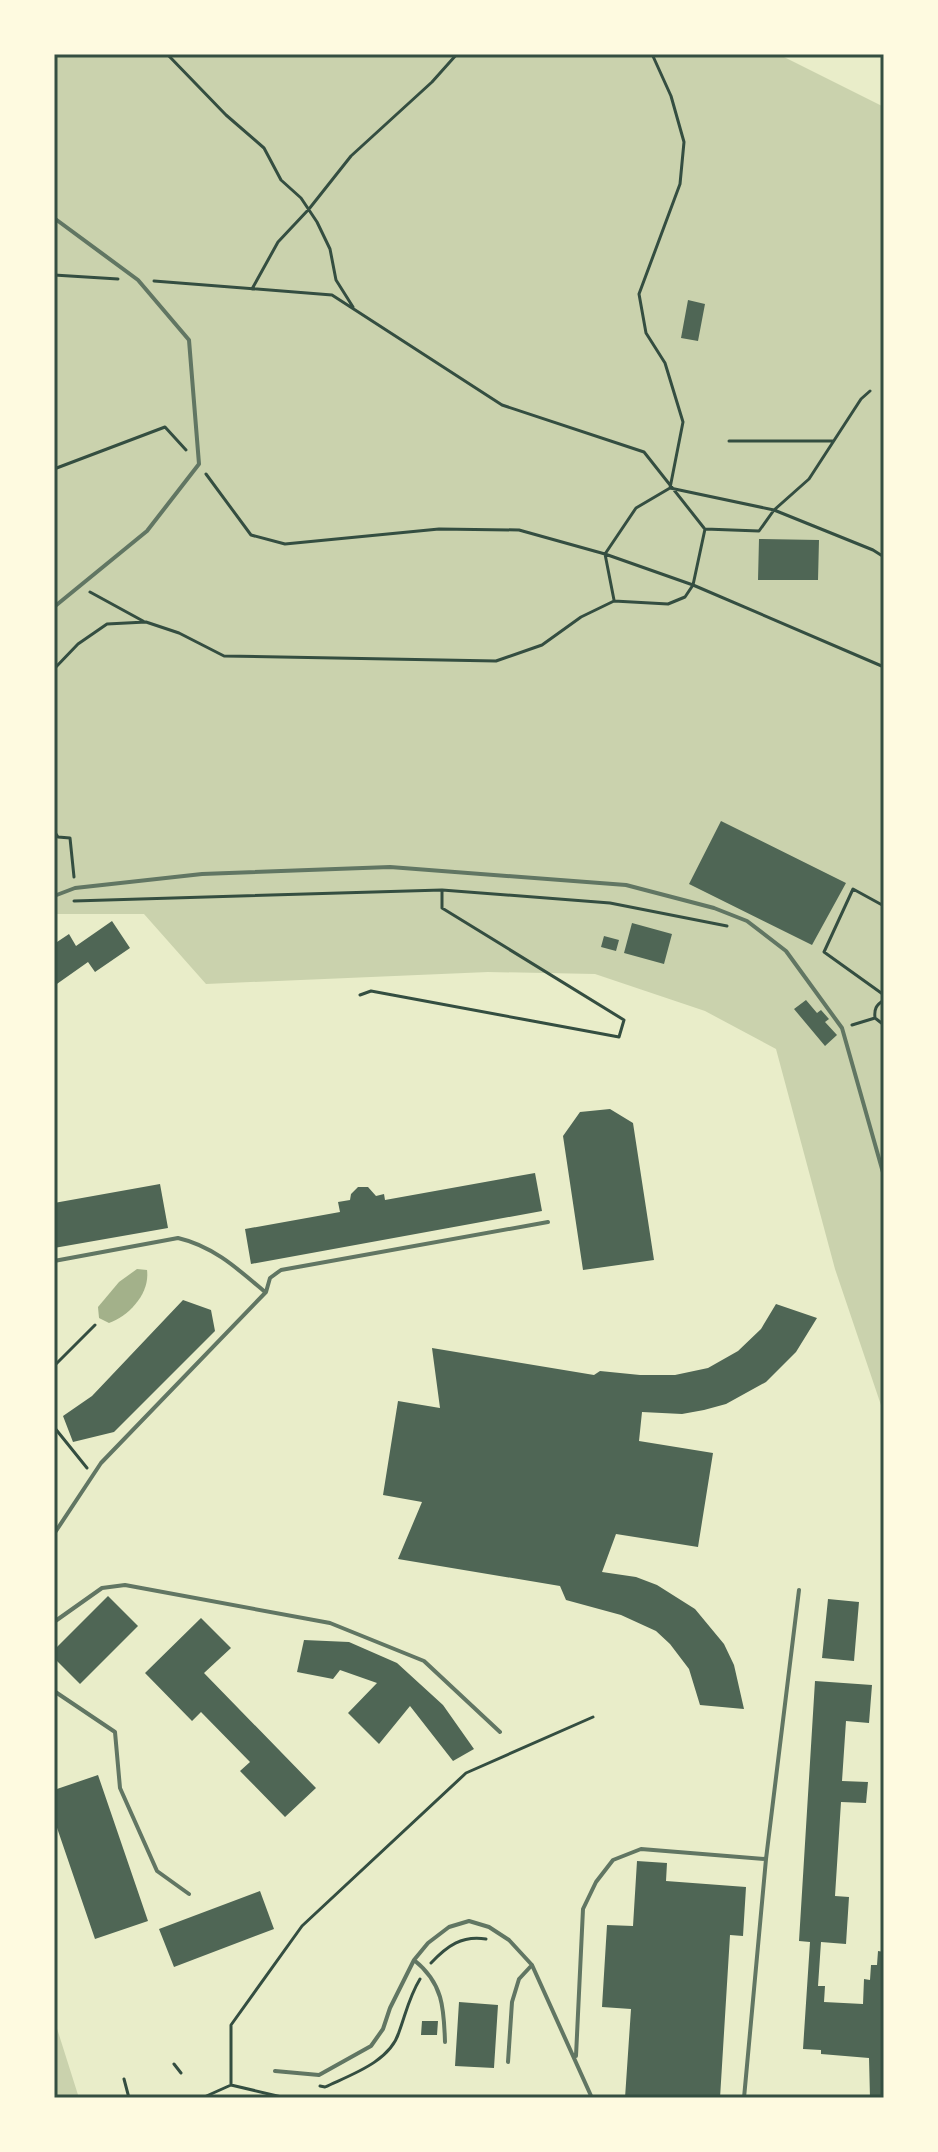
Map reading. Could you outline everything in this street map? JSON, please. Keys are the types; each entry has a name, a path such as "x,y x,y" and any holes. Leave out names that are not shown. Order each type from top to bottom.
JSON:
{"lane":[{"path":"54,218 138,280 189,340 199,464 147,531 54,607"},
{"path":"54,896 75,888 202,874 390,867 626,885 714,908 747,921 786,951 842,1028 884,1176"},
{"path":"54,1534 109,1454 266,1292 270,1278 281,1270 548,1222"},
{"path":"54,1261 178,1238 195,1242 225,1258 266,1292"},
{"path":"54,1622 102,1588 125,1585 330,1623 424,1661 500,1732"},
{"path":"744,2098 766,1859 799,1590"},
{"path":"54,1691 115,1732 120,1788 157,1871 189,1894"},
{"path":"576,2058 583,1909 596,1882 613,1860 641,1849 766,1859"},
{"path":"275,2071 319,2075 371,2046 383,2029 414,1960 428,1943 449,1927 469,1921 489,1927 509,1940 532,1965 592,2098"},
{"path":"414,1960 426,1969 444,2004 445,2042"},
{"path":"508,2062 512,2002 519,1979 532,1965"}],"path":[{"path":"167,54 226,115 264,148 281,180 301,198 330,249 336,280 355,310"},
{"path":"252,289 278,242 351,156 432,82 457,54"},
{"path":"652,54 671,96 684,142 680,184 639,294 646,333 665,363 683,422 670,488"},
{"path":"54,275 332,295 502,405 644,452 705,529 759,531 774,510 809,479 861,399 870,391"},
{"path":"54,469 165,427 199,464 251,535 285,544 439,529 519,530 605,554 693,585 884,667"},
{"path":"729,441 833,441"},
{"path":"614,601 605,554 636,508 670,488 774,510 884,557"},
{"path":"80,586 146,622 179,633 224,656 496,661 542,645 581,617 614,601 668,604 685,597 693,585 705,529"},
{"path":"54,669 78,644 107,624 146,622"},
{"path":"54,831 58,837 70,838 75,888"},
{"path":"884,906 853,889 824,952 884,998 874,1011 875,1018 884,1025"},
{"path":"360,995 371,991 619,1037 624,1020 442,908 442,890"},
{"path":"70,901 442,890 610,903 729,927"},
{"path":"842,1028 875,1018"},
{"path":"55,1367 95,1325"},
{"path":"54,1427 93,1476"},
{"path":"231,2085 231,2025 302,1926 466,1773 593,1717"},
{"path":"174,2064 181,2073"},
{"path":"124,2079 129,2098"},
{"path":"202,2098 231,2085 286,2098"}],"shaded area":[{"path":"54,54 778,54 884,107 884,1414 835,1269 776,1049 705,1011 595,974 488,972 206,984 144,914 54,914"},
{"path":"137,1269 147,1270 147,1279 137,1302 124,1315 109,1323 99,1318 98,1307 119,1282"},
{"path":"54,2019 79,2098 54,2098"}],"building":[{"path":"688,300 705,304 698,341 681,338"},
{"path":"759,539 819,540 818,580 758,580"},
{"path":"721,821 846,883 812,945 689,884"},
{"path":"112,921 130,948 95,972 88,962 54,986 54,944 69,934 76,946"},
{"path":"632,923 672,934 664,964 624,953"},
{"path":"604,936 619,940 616,951 601,947"},
{"path":"806,1000 817,1013 821,1010 829,1019 825,1022 837,1035 825,1046 794,1009"},
{"path":"610,1109 633,1123 654,1260 583,1270 563,1136 580,1112"},
{"path":"535,1173 542,1211 251,1264 245,1229 340,1212 338,1202 350,1200 358,1187 368,1187 376,1196 384,1194 385,1200"},
{"path":"160,1184 168,1228 54,1248 54,1203"},
{"path":"183,1300 211,1310 215,1331 114,1432 73,1442 63,1416 92,1396"},
{"path":"776,1304 817,1318 796,1352 766,1382 726,1404 704,1410 682,1414 642,1412 639,1441 713,1453 698,1547 616,1534 602,1572 636,1577 657,1585 695,1609 724,1644 734,1665 744,1709 700,1705 689,1669 656,1631 621,1615 566,1600 560,1586 398,1559 422,1502 383,1495 398,1401 440,1408 432,1348 594,1375 600,1371 675,1375 708,1368 738,1351 761,1329"},
{"path":"108,1596 138,1626 80,1684 54,1658 54,1650"},
{"path":"828,1599 859,1602 854,1661 822,1658"},
{"path":"201,1618 231,1648 204,1673 316,1788 285,1817 240,1771 250,1762 201,1712 192,1721 145,1673"},
{"path":"304,1640 349,1642 397,1663 443,1705 474,1749 453,1761 410,1706 379,1744 348,1713 377,1683 340,1670 333,1679 297,1672"},
{"path":"815,1681 872,1685 869,1723 846,1721 842,1781 868,1782 866,1803 841,1802 835,1896 849,1897 846,1944 821,1942 818,1986 825,1986 824,2002 863,2004 864,1979 870,1980 871,1965 877,1965 878,1951 884,1952 884,2098 870,2098 869,2058 821,2054 821,2050 803,2049 810,1942 799,1941"},
{"path":"98,1775 148,1921 95,1939 54,1819 54,1790"},
{"path":"637,1861 667,1863 666,1881 746,1887 743,1936 730,1935 720,2098 625,2098 631,2009 602,2007 607,1925 633,1926"},
{"path":"260,1891 274,1929 174,1967 159,1929"},
{"path":"459,2002 498,2005 494,2068 455,2066"},
{"path":"422,2021 438,2021 437,2035 421,2035"}]}
